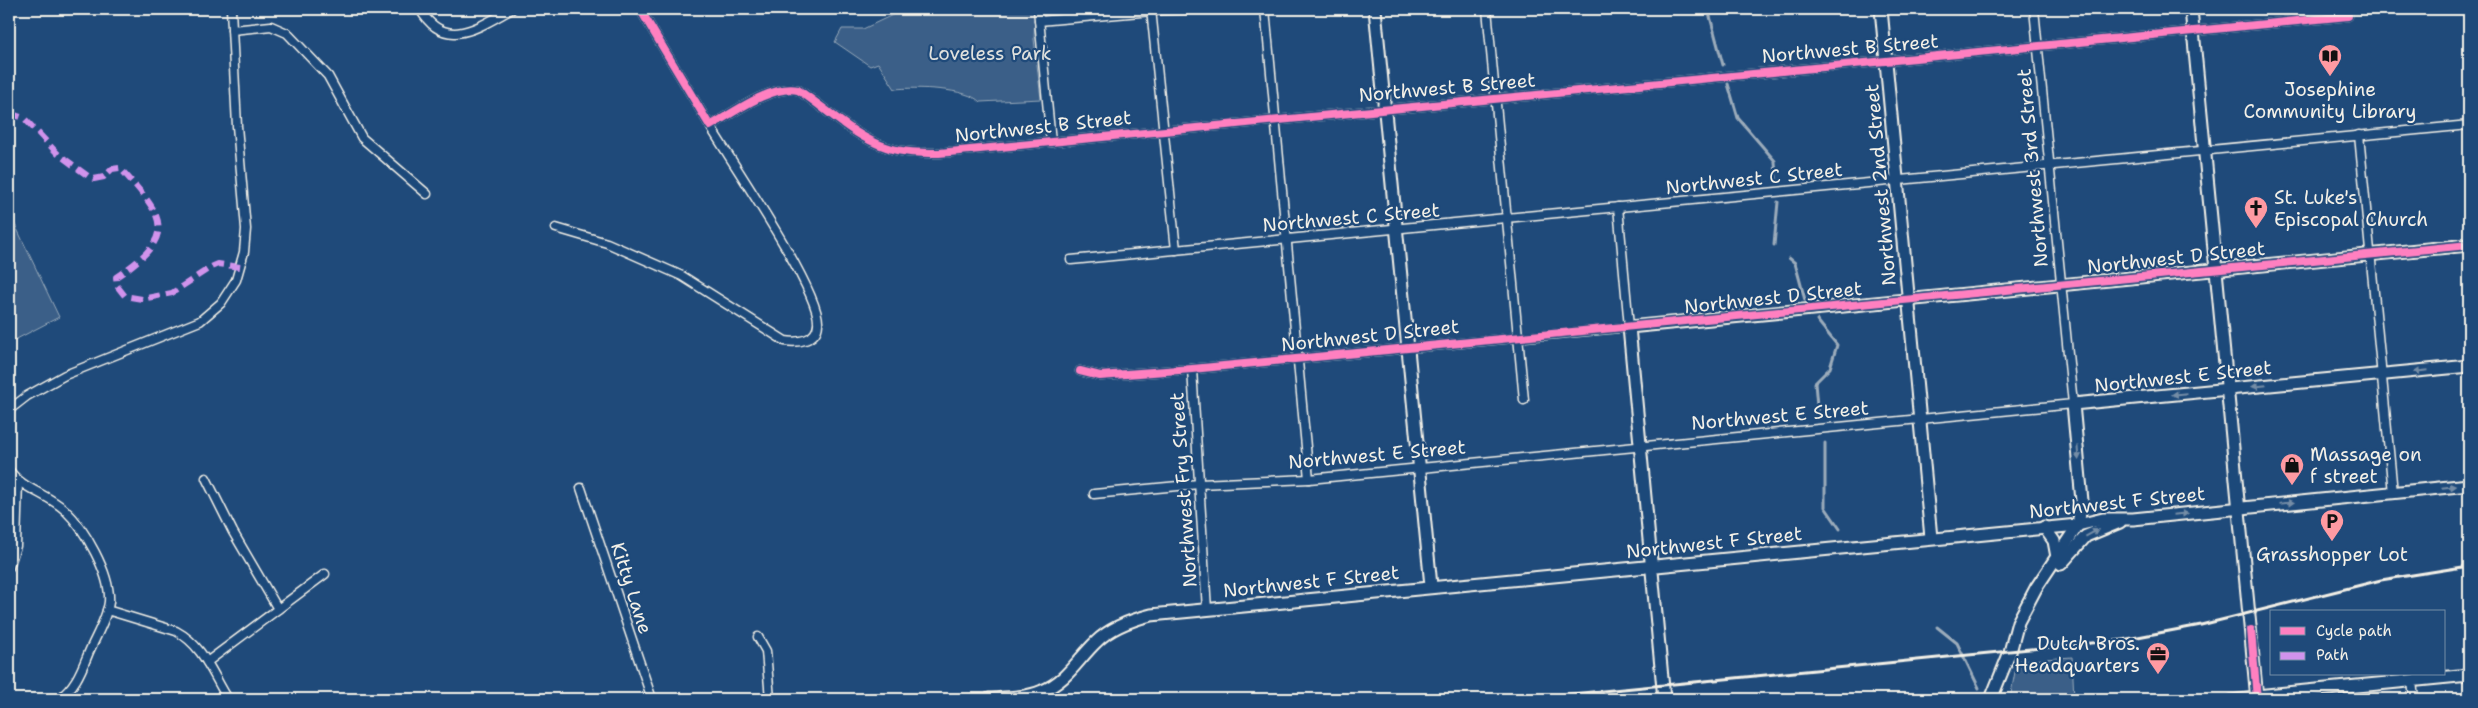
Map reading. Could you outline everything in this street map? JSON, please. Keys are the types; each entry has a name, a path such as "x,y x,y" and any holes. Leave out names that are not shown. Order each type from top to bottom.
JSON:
{"street":[{"path":"9,410 27,396 65,375 200,321 221,302 236,280 244,252 246,229 236,117 231,9"},
{"path":"420,9 436,26 453,34 471,31 512,9"},
{"path":"556,228 607,243 682,276 785,341 802,342 809,338 818,326 818,318 806,284 640,9"},
{"path":"1038,9 1051,142"},
{"path":"1039,21 1151,10 1212,9"},
{"path":"1265,9 1310,479"},
{"path":"1374,9 1431,586"},
{"path":"1487,9 1524,400"},
{"name":"Northwest 2nd Street","path":"1881,9 1931,538"},
{"name":"Northwest 3rd Street","path":"1992,699 2010,652 2014,631 2025,607 2078,524 2082,502 2074,404 2060,285 2034,9"},
{"path":"2191,9 2257,698"},
{"path":"1151,10 1176,250"},
{"name":"Northwest B Street","path":"710,126 761,98 789,88 798,90 874,142 899,151 940,153 2038,47 2194,31 2348,12"},
{"path":"232,30 271,26 288,33 321,66 362,138 427,194"},
{"name":"Northwest C Street","path":"1071,260 2469,125"},
{"path":"2359,135 2393,493"},
{"path":"1618,208 1664,699"},
{"name":"Northwest D Street","path":"1080,371 1100,376 1192,369 2469,245"},
{"name":"Northwest E Street","path":"1094,494 1199,484 1310,479 2469,366"},
{"name":"Northwest Fry Street","path":"1192,369 1207,610"},
{"path":"9,470 18,481 56,502 82,529 107,585 107,610 78,680 59,699"},
{"path":"206,478 233,532 278,609"},
{"path":"9,566 16,546 18,481"},
{"name":"Northwest F Street","path":"988,699 1029,695 1048,688 1071,672 1095,642 1125,623 1151,615 1431,586 2078,524 2098,519 2133,519 2469,485"},
{"name":"Kitty Lane","path":"581,488 652,699"},
{"path":"2082,502 2098,519"},
{"name":"Northwest 3rd Street","path":"2025,607 2080,541 2102,528 2133,519"},
{"path":"2044,527 2054,541 2057,557"},
{"path":"207,662 325,574"},
{"path":"107,610 176,631 196,644 228,699"},
{"path":"758,636 766,651 770,699"},
{"path":"2231,699 2257,698 2469,675"},
{"path":"2412,681 2414,699"}],"green space":[{"name":"Loveless Park","path":"905,9 1035,9 1034,39 1041,99 980,102 973,97 953,91 915,88 895,89 878,63 870,66 835,42 842,29 863,29"},
{"path":"9,212 59,317 9,343"},
{"path":"2072,657 2074,699 2010,699 2017,661"}],"waterway":[{"path":"1708,9 1723,65"},
{"path":"1728,84 1738,118 1775,161 1776,179"},
{"path":"1774,245 1778,202"},
{"path":"1789,258 1795,263 1805,300"},
{"path":"1817,320 1837,345 1830,368 1815,383 1818,417"},
{"path":"1825,443 1825,507 1840,529"},
{"path":"1937,627 1957,643 1979,688"}],"railway":[{"path":"1521,699 2122,640 2201,625 2381,580 2469,566"}],"marked path":[{"path":"9,113 24,118 58,154 94,179 104,177 112,169 120,168 147,200 155,213 158,225 157,237 150,249 116,277 117,286 125,296 142,299 172,293 218,264 240,267"}],"cycle path":[{"path":"640,9 710,126 765,95 788,89 798,90 862,136 886,147 919,153 939,153 2348,16 2347,9"},
{"path":"1080,371 1100,376 1192,369 2469,245"},
{"path":"2251,630 2257,699"}],"place":[{"name":"Josephine Community Library","path":"2330,77"},
{"name":"St. Luke's Episcopal Church","path":"2256,229"},
{"name":"Massage on f street","path":"2292,486"},
{"name":"Grasshopper Lot","path":"2332,542"},
{"name":"Dutch Bros. Headquarters","path":"2158,675"}]}
